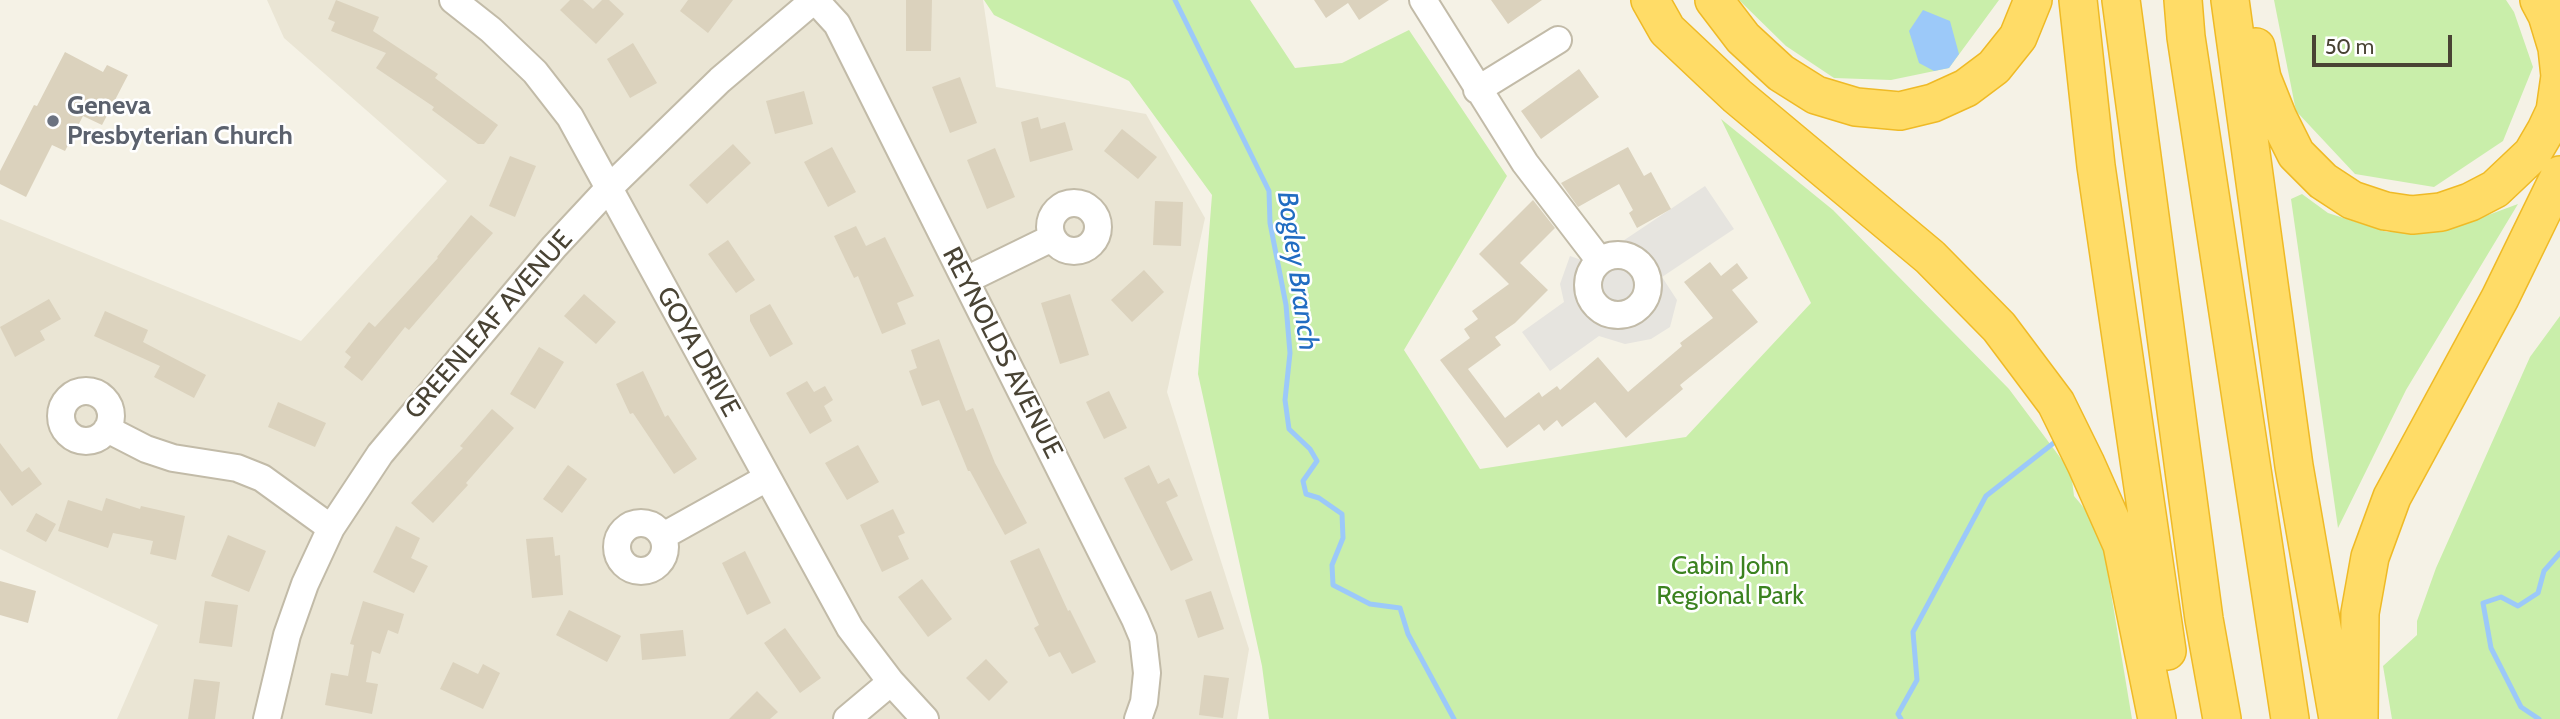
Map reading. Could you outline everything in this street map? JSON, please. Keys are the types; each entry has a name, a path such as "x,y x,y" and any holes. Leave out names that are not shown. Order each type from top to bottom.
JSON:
{"highway":[{"path":"1650,0 1667,30 1737,96 1930,257 1999,327 2056,403 2122,545 2157,719"},
{"path":"1714,0 1743,38 1781,73 1816,95 1856,107 1900,111 1933,103 1966,88 1994,67 2018,37 2033,0"},
{"path":"2078,0 2096,166 2177,719"},
{"path":"2121,0 2204,619 2222,719"},
{"path":"2183,0 2188,51 2290,719"},
{"path":"2230,0 2294,466 2338,719"},
{"path":"2246,0 2262,78 2295,154 2323,181 2353,200 2385,211 2412,215 2441,212 2470,202 2495,189 2515,172 2539,142 2555,111 2560,76 2557,48 2547,15 2539,0"},
{"path":"2359,719 2360,613 2370,557 2392,497 2500,298 2560,175"},
{"path":"2500,298 2560,209"}],"street":[{"name":"GOYA DRIVE","path":"453,0 491,30 535,72 570,117 850,628 891,682 925,719"},
{"name":"GREENLEAF AVENUE","path":"267,719 287,635 305,584 331,528 373,464 411,415 554,247 608,189 720,80 814,0"},
{"name":"REYNOLDS AVENUE","path":"814,0 836,24 1139,629 1143,638 1147,673 1144,702 1138,719"},
{"path":"1423,0 1525,163 1600,261"},
{"path":"1477,90 1558,40"},
{"path":"966,281 1052,238"},
{"path":"107,429 146,449 173,458 237,468 261,478 331,528"},
{"path":"663,536 767,478"},
{"path":"847,719 891,682"}],"shaded area":[{"path":"267,0 983,0 996,87 1146,114 1205,218 1167,392 1249,649 1237,719 117,719 158,625 0,549 0,219 301,341 447,181 284,38"},
{"path":"1705,186 1734,229 1662,277 1677,300 1670,327 1651,339 1625,344 1599,336 1550,371 1522,332 1564,302 1560,284 1570,256 1590,263"}],"green space":[{"name":"Cabin John Regional Park","path":"984,0 1250,0 1295,68 1342,63 1409,30 1507,176 1404,350 1480,469 1686,437 1811,303 1721,119 1833,210 2009,389 2071,472 2074,496 2100,527 2132,719 1269,719 1262,666 1198,374 1212,195 1129,81 994,15"},
{"path":"1739,0 1999,0 1949,68 1891,80 1834,78 1786,46"},
{"path":"2274,0 2506,0 2514,12 2533,67 2503,141 2434,187 2355,174 2296,111"},
{"path":"2302,194 2328,213 2387,232 2442,232 2518,204 2406,390 2338,528 2291,199"},
{"path":"2560,316 2560,719 2392,719 2383,666 2417,635 2417,621 2436,568 2530,357"}],"water":[{"path":"1923,10 1950,21 1959,54 1949,68 1934,71 1919,63 1909,31"}],"building":[{"path":"336,0 379,17 373,31 438,74 435,78 498,125 484,144 478,144 432,110 434,107 376,68 386,53 331,31 335,22 328,19"},
{"path":"570,0 583,0 593,9 602,0 609,0 624,14 596,44 560,10"},
{"path":"688,0 733,0 708,33 680,11"},
{"path":"906,0 932,0 931,51 906,51"},
{"path":"1314,0 1389,0 1359,20 1348,3 1326,18"},
{"path":"1491,0 1542,0 1508,24"},
{"path":"633,43 657,83 630,98 607,59"},
{"name":"Geneva Presbyterian Church","path":"65,52 103,72 107,65 128,75 102,125 83,116 65,151 52,145 26,197 0,184 0,171"},
{"path":"1579,69 1599,97 1541,139 1521,111"},
{"path":"960,77 977,123 950,133 932,87"},
{"path":"804,91 813,124 775,134 766,101"},
{"path":"1038,117 1041,129 1065,122 1073,150 1030,162 1021,122"},
{"path":"1122,129 1157,157 1138,179 1104,151"},
{"path":"733,144 751,163 707,204 689,185"},
{"path":"832,147 856,192 828,207 804,162"},
{"path":"1628,147 1644,176 1651,172 1671,209 1637,228 1629,213 1633,210 1619,184 1578,207 1561,183"},
{"path":"995,148 1015,197 987,209 967,160"},
{"path":"510,156 536,166 515,217 489,206"},
{"path":"1533,200 1555,228 1520,263 1548,290 1515,323 1495,337 1501,345 1468,369 1505,418 1539,392 1542,397 1557,386 1560,390 1598,357 1628,392 1682,346 1680,343 1713,318 1684,282 1710,262 1721,276 1737,263 1748,278 1732,290 1758,322 1680,385 1683,389 1626,438 1595,402 1562,427 1557,420 1544,431 1539,424 1507,448 1440,360 1470,338 1464,329 1478,319 1472,311 1509,284 1479,254"},
{"path":"1155,201 1183,202 1181,246 1153,245"},
{"path":"471,215 493,233 409,330 405,327 362,381 344,367 351,357 345,352 369,322 375,327 438,258"},
{"path":"856,226 866,246 885,237 914,296 897,303 906,324 882,334 858,276 854,278 834,236"},
{"path":"728,240 755,280 736,293 708,254"},
{"path":"1144,270 1164,292 1132,322 1111,300"},
{"path":"584,294 616,322 596,344 564,316"},
{"path":"1070,294 1089,355 1060,364 1041,303"},
{"path":"49,299 61,319 40,331 45,340 15,357 0,327"},
{"path":"770,304 793,344 770,357 750,321 750,315"},
{"path":"105,311 148,330 143,342 206,375 194,398 154,377 160,366 94,336"},
{"path":"939,339 966,411 973,408 995,463 1027,523 1005,535 968,471 939,400 922,406 909,371 917,368 911,350"},
{"path":"539,347 564,362 535,409 510,394"},
{"path":"643,371 665,417 668,415 697,459 674,474 633,413 630,414 616,384"},
{"path":"807,381 814,392 825,386 833,400 824,406 832,421 810,434 786,393"},
{"path":"1109,391 1127,428 1104,439 1086,402"},
{"path":"278,402 326,423 315,447 268,427"},
{"path":"492,409 514,428 433,523 411,503 463,448 460,446"},
{"path":"0,443 22,472 29,467 42,484 12,506 0,490"},
{"path":"858,445 879,482 847,500 825,463"},
{"path":"568,465 587,479 562,513 543,499"},
{"path":"1149,465 1158,484 1169,478 1178,496 1166,502 1193,560 1171,571 1124,478"},
{"path":"106,498 140,509 141,506 185,516 176,560 150,554 153,541 113,533 108,548 58,531 68,500 102,511"},
{"path":"893,509 905,533 898,536 909,559 882,572 860,525"},
{"path":"36,513 56,524 46,542 26,531"},
{"path":"396,526 420,538 411,558 428,566 414,593 373,572"},
{"path":"228,535 266,551 249,592 211,576"},
{"path":"553,537 555,556 560,555 563,595 532,598 526,539"},
{"path":"1039,548 1068,611 1070,610 1096,662 1072,674 1060,652 1049,657 1034,628 1039,625 1010,561"},
{"path":"745,551 771,603 747,615 722,563"},
{"path":"922,579 952,619 928,637 898,597"},
{"path":"0,581 36,591 28,623 0,615"},
{"path":"1211,591 1224,629 1198,638 1185,600"},
{"path":"205,601 238,605 232,647 199,643"},
{"path":"363,601 404,614 398,634 388,630 380,654 372,651 366,682 378,684 372,714 325,705 331,673 348,676 354,645 350,644"},
{"path":"569,610 621,636 607,662 556,635"},
{"path":"785,628 821,678 800,693 764,643"},
{"path":"683,630 686,656 642,660 640,634"},
{"path":"986,659 1008,682 989,701 966,678"},
{"path":"453,662 478,674 483,664 500,673 483,709 440,689"},
{"path":"1204,675 1229,678 1223,718 1199,715"},
{"path":"194,679 220,682 215,719 188,719"},
{"path":"757,691 778,712 770,719 729,719"}],"waterway":[{"name":"Bogley Branch","path":"1175,0 1269,191 1270,223 1286,305 1290,353 1285,400 1289,429 1310,449 1317,461 1303,481 1306,494 1319,498 1342,514 1343,538 1332,565 1333,585 1370,604 1400,608 1408,634 1454,719"},
{"path":"1901,719 1898,714 1917,680 1913,632 1986,496 2060,438"},
{"path":"2539,719 2521,707 2491,648 2483,603 2501,597 2518,606 2538,593 2544,571 2560,553"}],"place":[{"name":"Geneva Presbyterian Church","path":"53,121"}]}
